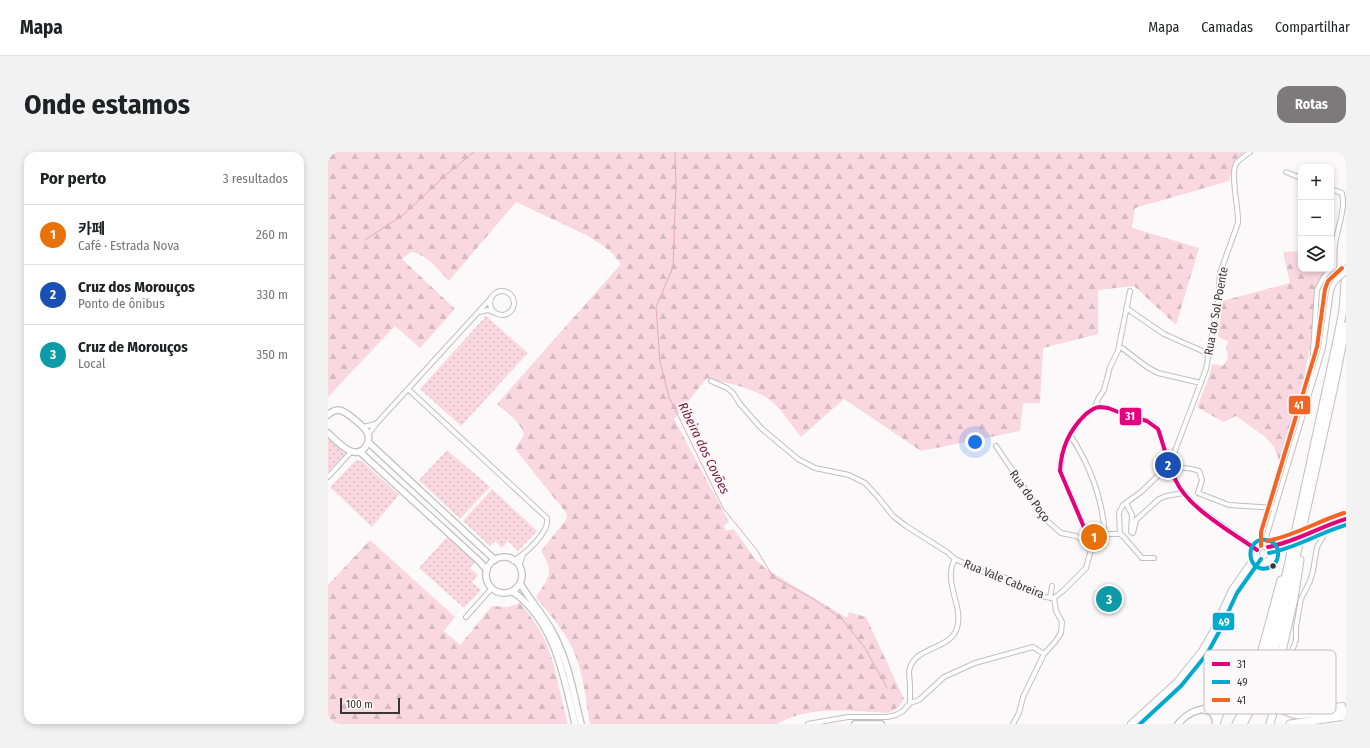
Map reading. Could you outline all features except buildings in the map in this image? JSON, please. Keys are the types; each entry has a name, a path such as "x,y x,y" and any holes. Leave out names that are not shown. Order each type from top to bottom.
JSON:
{"highway":[{"path":"1272,650 1292,546 1338,336 1343,310 1346,270"},
{"path":"1272,650 1301,539 1346,326"},
{"path":"1282,650 1297,580 1301,539"},
{"path":"1262,650 1276,596 1292,546"},
{"path":"1236,724 1242,714"},
{"path":"1243,724 1247,714"},
{"path":"1270,724 1273,714"},
{"path":"1292,714 1304,714"},
{"path":"1290,724 1346,716"}],"main road":[{"path":"1131,724 1177,682 1202,651 1214,630 1230,593 1238,580 1250,566 1258,551 1268,547 1280,545 1346,519"},
{"path":"1250,566 1260,561 1265,562 1270,560 1272,553 1280,545"},
{"path":"1268,547 1272,553"},
{"path":"1258,551 1260,561"}],"street":[{"name":"Rua do Sol Poente","path":"1171,466 1201,383 1209,354 1218,301 1220,273 1238,223 1239,215 1233,173 1235,165 1250,152"},
{"path":"1286,172 1298,177"},
{"path":"1311,387 1317,290 1327,272 1334,267 1335,245 1342,215 1344,198 1342,193 1334,190"},
{"path":"1092,548 1060,471 1060,462 1070,435 1084,416 1095,408 1104,407 1153,423 1158,429 1176,482 1184,493 1199,509 1258,551 1267,534 1323,348 1331,291 1333,285 1346,270"},
{"path":"1095,408 1098,399 1104,390 1110,366 1117,354 1130,291"},
{"path":"368,435 376,424 478,312 492,297 498,292 506,292 513,300 513,308 502,315 488,310 478,312"},
{"path":"492,297 490,305 494,313"},
{"path":"1126,308 1164,334 1209,354"},
{"path":"1118,347 1122,348 1147,367 1158,373 1201,383"},
{"name":"Rua Vale Cabreira","path":"711,381 727,388 733,393 740,404 761,428 798,459 815,468 849,475 865,483 893,516 955,559 981,571 1008,579 1035,592 1052,598"},
{"path":"408,389 547,518 547,527 523,555 519,566 521,577 520,583 512,591 500,593 492,588 487,582 487,570 491,562 504,558 513,560 519,566"},
{"path":"328,406 334,411 344,412 363,428 368,435 368,442 360,452"},
{"path":"328,415 334,411"},
{"path":"363,428 376,424"},
{"path":"328,433 350,452 360,452 474,556 487,570"},
{"path":"1070,435 1082,453 1100,499 1100,508 1105,534"},
{"path":"368,442 495,560"},
{"name":"Rua do Poço","path":"996,446 1046,520 1061,533 1076,536 1084,540 1092,548"},
{"path":"328,477 350,452"},
{"path":"1120,534 1119,513 1122,505 1141,492 1164,470 1171,466 1190,468 1199,471 1202,480 1198,493 1205,497 1229,505 1275,508"},
{"path":"1126,502 1132,515 1131,532 1133,533 1136,520 1159,499 1166,496 1184,493"},
{"path":"1292,650 1296,640 1296,627 1301,599 1310,581 1317,547 1326,532 1328,525"},
{"path":"1052,598 1064,590 1086,568 1092,548 1105,534 1120,534 1142,558 1154,558"},
{"path":"1267,534 1268,547"},
{"path":"513,560 523,555"},
{"path":"910,703 909,672 912,662 920,654 951,638 956,630 958,620 951,574 952,565 955,559"},
{"path":"520,583 551,628 561,649 568,667 581,724"},
{"path":"1013,724 1019,713 1023,697 1044,654 1055,642 1060,633 1062,622 1056,611 1052,598 1052,586"},
{"path":"466,617 492,588"},
{"path":"512,591 521,597 533,611 546,630 557,651 563,669 575,724"},
{"path":"808,724 848,717 887,717 896,715 903,711 910,703 919,700 944,677 975,663 1033,647 1044,654"},
{"path":"1178,724 1189,714 1204,708"},
{"path":"1197,710 1204,711"},
{"path":"1213,714 1215,716 1216,723"},
{"path":"855,724 881,724"}],"green space":[{"path":"328,152 1244,152 1234,162 1229,181 1135,208 1132,228 1199,248 1176,325 1134,286 1098,290 1098,334 1043,348 1040,403 1023,403 1020,431 921,451 844,399 801,437 779,409 764,396 740,386 707,378 674,419 729,522 724,526 726,531 734,529 755,559 765,568 789,583 847,618 849,612 866,617 904,699 897,708 887,713 845,711 816,712 789,718 777,724 590,724 581,673 573,649 559,626 536,597 549,575 548,565 541,551 566,520 567,514 515,449 524,435 522,430 513,418 497,404 621,264 611,252 586,235 516,202 449,281 432,263 417,253 411,252 402,259 455,309 420,348 395,326 328,397"},
{"path":"1298,251 1298,272 1325,272 1320,278 1317,286 1313,332 1295,422 1282,468 1274,447 1264,436 1236,416 1223,422 1197,407 1209,377 1212,364 1223,366 1227,360 1228,354 1226,349 1228,341 1218,337 1222,301 1290,283 1283,252"},
{"path":"486,316 528,353 461,426 420,389"},
{"path":"328,439 345,454 328,472"},
{"path":"447,450 490,487 460,519 419,480"},
{"path":"356,460 362,461 399,495 372,527 330,487"},
{"path":"492,489 537,531 518,551 508,541 502,548 495,541 490,546 463,521"},
{"path":"447,537 475,562 470,568 478,575 472,582 481,590 464,608 419,568"},
{"path":"370,540 455,617 444,631 460,645 492,606 508,607 520,603 537,626 547,644 568,724 328,724 328,585"}],"waterway":[{"path":"365,240 403,215 447,174 474,152"},
{"name":"Ribeira dos Covões","path":"675,152 676,185 673,267 656,307 660,362 669,397 723,508 757,550 773,577 812,598 842,619 865,648 887,688"}],"transit line":[{"name":"41","path":"1261,546 1261,532 1317,347 1325,289 1328,281 1342,268"},
{"name":"31","path":"1092,546 1060,471 1064,447 1075,426 1086,414 1094,408 1100,407 1108,408 1147,421 1158,429 1176,481 1190,501 1224,528 1257,550"},
{"name":"41","path":"1267,541 1287,536 1344,513"},
{"name":"31","path":"1268,547 1288,542 1346,519"},
{"name":"49","path":"1269,553 1289,548 1346,525"},
{"name":"49","path":"1266,540 1276,545 1278,556 1274,565 1268,568 1261,568 1255,566 1250,555 1254,544 1259,541 1266,540"},
{"name":"49","path":"1209,650 1237,593 1261,559"},
{"name":"49","path":"1140,724 1181,686 1204,658"}],"place":[{"name":"Cruz dos Morouços","path":"1168,465"},
{"name":"카페","path":"1094,537"},
{"name":"Cruz de Morouços","path":"1109,599"}]}
